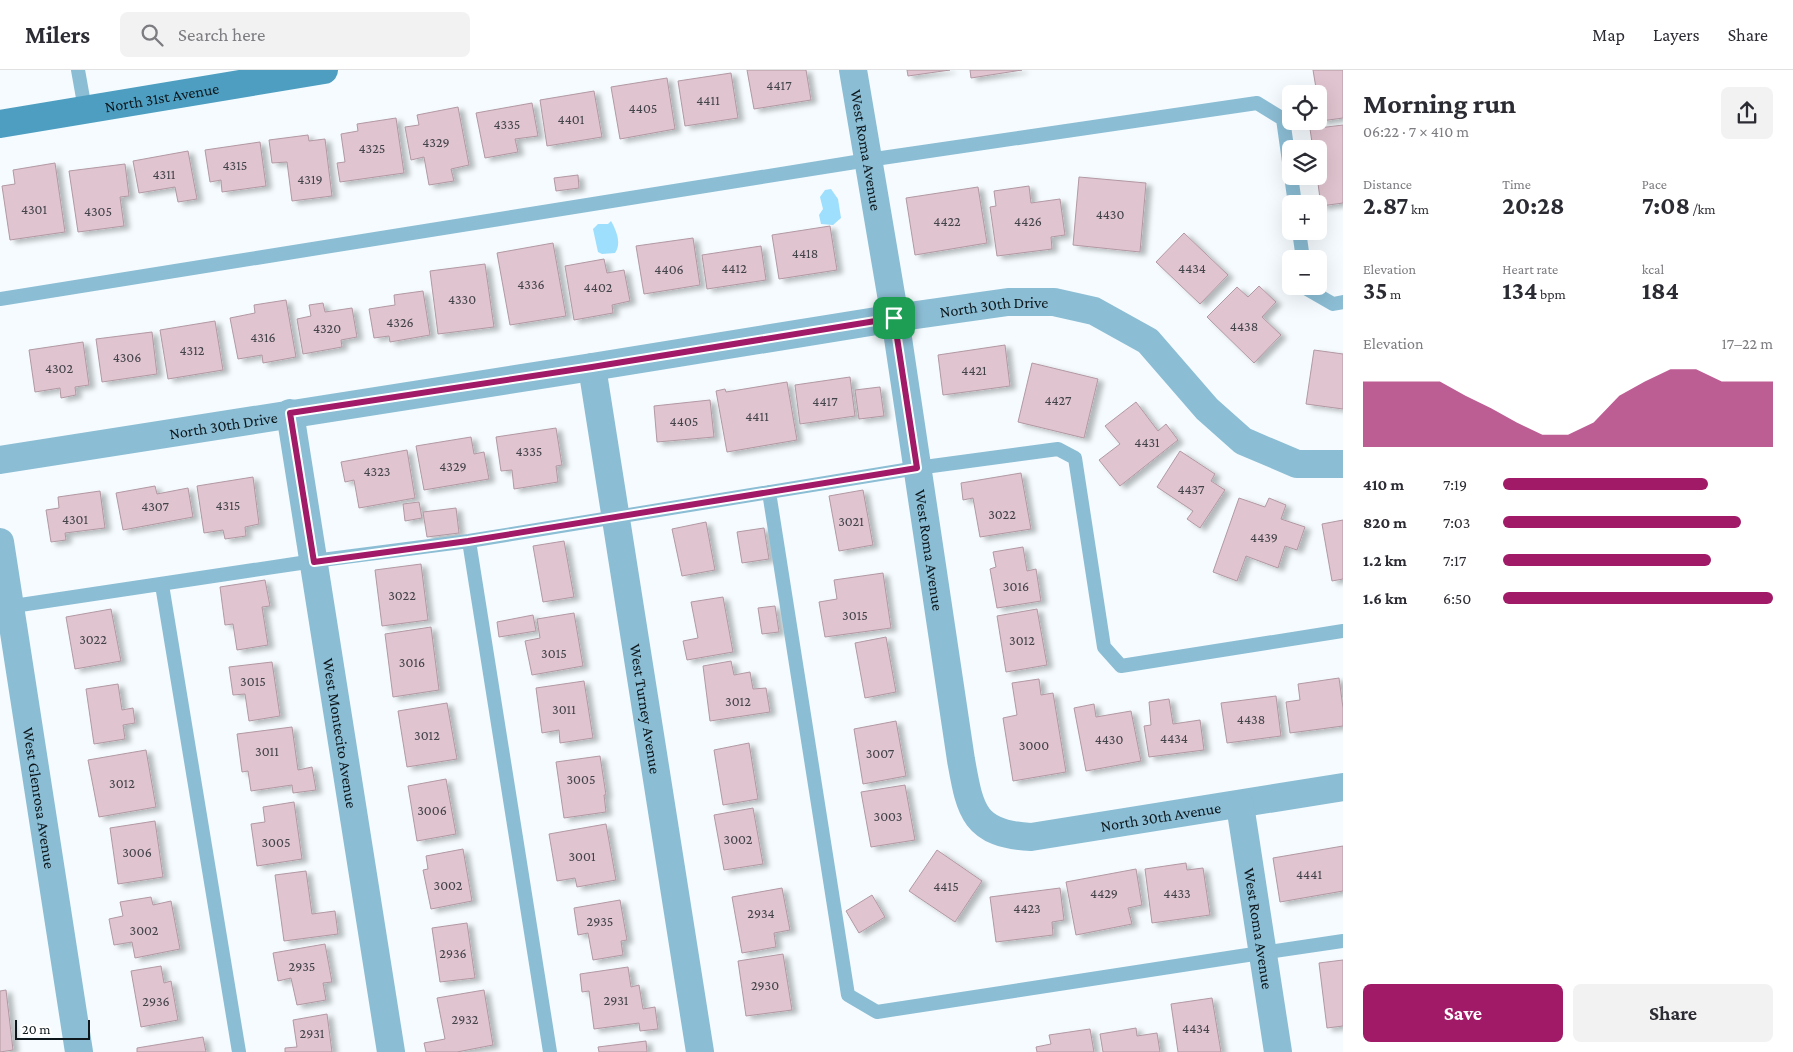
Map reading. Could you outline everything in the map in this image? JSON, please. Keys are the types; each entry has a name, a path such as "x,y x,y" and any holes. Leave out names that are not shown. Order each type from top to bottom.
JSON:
{"street":[{"name":"North 31st Avenue","path":"0,124 324,70"},
{"name":"West Roma Avenue","path":"853,70 894,318 966,790 980,821"},
{"name":"North 30th Drive","path":"0,460 894,318 1008,302 1054,302 1094,311 1148,341 1207,409 1243,441 1296,464 1343,464"},
{"name":"West Turney Avenue","path":"592,367 700,1052"},
{"name":"West Montecito Avenue","path":"290,413 391,1052"},
{"name":"West Glenrosa Avenue","path":"0,542 5,608 79,1052"},
{"name":"North 30th Avenue","path":"980,821 993,829 1011,836 1031,837 1343,787"},
{"name":"West Roma Avenue","path":"1240,804 1278,1052"}],"lane":[{"path":"78,70 85,109"},
{"path":"0,299 868,160 1257,103 1283,119 1294,195"},
{"path":"1319,295 1333,304 1343,302"},
{"path":"5,608 468,541 917,468 1058,449 1075,458 1104,647 1120,666 1343,631"},
{"path":"769,492 848,995 877,1012 1263,952 1343,942"},
{"path":"468,541 550,1052"},
{"path":"162,585 239,1052"}],"water":[{"path":"831,189 838,199 841,218 833,225 821,224 819,215 823,209 820,197 825,190"},
{"path":"611,221 618,237 617,249 615,253 602,254 598,252 593,229 598,224 608,224"}],"building":[{"path":"747,70 806,70 811,100 754,109"},
{"path":"907,70 950,70 908,76"},
{"path":"970,70 1022,70 971,78"},
{"path":"1313,70 1343,70 1343,118 1327,120 1327,85 1316,85"},
{"path":"731,73 738,118 685,126 678,81"},
{"path":"667,78 675,129 620,139 611,87"},
{"path":"594,91 602,137 547,146 540,100"},
{"path":"532,103 538,136 515,139 518,152 485,158 476,113"},
{"path":"458,107 469,165 451,169 454,181 429,185 424,157 411,160 405,127 419,125 417,115"},
{"path":"396,118 404,173 340,182 337,163 345,162 341,134 358,131 357,124"},
{"path":"1343,125 1343,203 1327,205 1327,195 1320,195 1318,185 1327,185 1327,140 1312,140 1310,130 1327,130 1327,127"},
{"path":"308,135 309,141 325,139 332,196 292,201 287,162 272,163 269,140"},
{"path":"260,142 266,186 222,192 221,180 210,182 205,150"},
{"path":"188,151 197,199 178,202 175,187 139,193 133,161"},
{"path":"55,163 65,232 10,240 2,186 15,184 13,170"},
{"path":"125,164 129,196 120,197 124,226 78,232 69,171"},
{"path":"578,175 579,188 556,191 554,178"},
{"path":"1079,177 1146,183 1140,252 1073,245"},
{"path":"1029,186 1031,203 1060,199 1065,235 1051,237 1052,249 997,256 990,207 996,206 994,191"},
{"path":"978,187 987,243 915,255 906,198"},
{"path":"830,226 837,270 779,279 772,235"},
{"path":"1184,233 1228,275 1200,304 1156,262"},
{"path":"693,238 700,285 644,294 636,246"},
{"path":"553,243 566,316 510,325 497,253"},
{"path":"761,246 766,280 707,289 702,255"},
{"path":"604,259 607,273 624,270 630,301 612,305 613,313 574,320 565,266"},
{"path":"485,264 494,327 438,334 430,271"},
{"path":"1259,286 1276,302 1262,317 1281,335 1254,363 1207,317 1237,287 1248,297"},
{"path":"423,291 430,335 390,342 389,336 374,338 369,309 395,305 394,295"},
{"path":"286,300 296,357 263,363 262,355 238,359 230,318 255,313 254,305"},
{"path":"323,303 325,312 352,308 357,337 341,340 342,347 303,354 297,319 311,316 309,305"},
{"path":"215,321 223,370 168,379 160,330"},
{"path":"152,332 157,374 102,382 96,339"},
{"path":"83,342 89,385 75,387 76,395 61,398 60,388 35,392 29,350"},
{"path":"1005,345 1010,386 943,395 938,355"},
{"path":"1314,350 1343,354 1343,409 1306,404"},
{"path":"1032,363 1098,379 1084,438 1018,422"},
{"path":"850,377 855,416 800,424 795,385"},
{"path":"787,382 797,440 727,452 716,391 725,389 726,392"},
{"path":"880,387 884,416 859,419 855,390"},
{"path":"710,400 714,437 657,442 654,406"},
{"path":"1136,402 1158,431 1166,424 1178,440 1120,486 1099,460 1120,444 1105,426"},
{"path":"556,428 562,465 556,466 558,482 514,489 512,470 501,471 496,437"},
{"path":"471,437 474,454 484,452 489,479 424,490 416,446"},
{"path":"407,450 415,498 359,508 354,480 345,482 341,462"},
{"path":"1180,451 1215,474 1211,481 1225,490 1200,528 1187,519 1193,511 1157,487"},
{"path":"1021,473 1031,529 980,537 973,498 963,500 961,483"},
{"path":"253,477 259,524 245,527 246,536 225,539 223,530 204,533 197,486"},
{"path":"155,486 157,494 188,488 193,517 123,530 116,493"},
{"path":"863,490 873,545 839,551 829,496"},
{"path":"100,491 105,528 65,533 66,540 51,542 46,510 59,508 58,497"},
{"path":"1239,498 1265,507 1269,498 1286,505 1281,519 1305,527 1297,550 1285,546 1278,568 1246,556 1237,581 1213,572"},
{"path":"419,502 422,518 405,521 403,504"},
{"path":"456,508 459,533 427,537 423,512"},
{"path":"1343,520 1343,579 1332,581 1322,524"},
{"path":"706,522 715,570 682,576 672,529"},
{"path":"764,528 769,559 742,563 737,532"},
{"path":"564,541 574,597 543,602 533,546"},
{"path":"1023,547 1027,571 1036,569 1041,601 997,608 990,569 996,567 993,552"},
{"path":"421,564 428,620 382,626 375,570"},
{"path":"883,573 891,628 825,637 819,602 837,599 834,580"},
{"path":"265,580 270,606 262,607 268,645 237,650 233,624 225,625 220,587"},
{"path":"723,597 733,652 687,660 683,641 698,638 691,602"},
{"path":"775,606 779,632 762,634 758,608"},
{"path":"111,609 121,661 75,669 66,617"},
{"path":"1037,609 1047,665 1006,672 997,616"},
{"path":"574,613 583,666 532,675 525,641 540,638 537,619"},
{"path":"533,615 536,631 499,637 497,622"},
{"path":"431,627 439,690 393,697 385,634"},
{"path":"886,637 896,692 865,698 855,643"},
{"path":"731,661 734,675 750,672 753,689 766,688 770,712 710,721 703,666"},
{"path":"272,662 280,716 249,721 245,694 233,695 229,667"},
{"path":"1339,678 1343,726 1290,733 1286,702 1300,700 1298,684"},
{"path":"1039,679 1041,695 1053,693 1066,772 1013,781 1003,718 1017,715 1012,683"},
{"path":"584,681 593,738 560,743 559,730 542,733 536,688"},
{"path":"118,684 122,710 133,708 135,723 123,725 125,739 94,744 86,689"},
{"path":"1276,696 1281,736 1227,743 1221,703"},
{"path":"1169,699 1173,724 1200,720 1204,750 1149,757 1144,726 1151,725 1149,702"},
{"path":"447,703 457,759 407,767 398,711"},
{"path":"1094,704 1096,717 1131,711 1141,761 1086,771 1074,708"},
{"path":"896,721 906,776 863,784 854,729"},
{"path":"292,727 298,770 312,767 316,790 293,793 292,785 251,791 248,771 242,772 237,734"},
{"path":"749,743 758,799 723,805 714,750"},
{"path":"146,750 156,807 99,817 88,760"},
{"path":"600,756 606,795 604,795 606,812 564,818 556,762"},
{"path":"446,779 456,834 417,841 408,786"},
{"path":"905,785 915,840 871,847 861,792"},
{"path":"294,802 302,859 257,866 251,824 265,822 263,807"},
{"path":"753,808 763,864 724,870 714,815"},
{"path":"155,821 163,877 118,884 110,828"},
{"path":"606,824 616,880 577,887 575,878 557,881 549,834"},
{"path":"1343,846 1343,891 1280,902 1273,858"},
{"path":"463,849 472,901 431,909 423,870 428,869 426,856"},
{"path":"937,850 982,881 955,922 909,891"},
{"path":"1186,863 1187,870 1203,868 1210,915 1152,923 1145,869"},
{"path":"1136,869 1142,905 1128,908 1132,924 1076,935 1066,882"},
{"path":"306,871 312,914 335,911 338,934 284,941 275,875"},
{"path":"782,888 790,930 774,933 776,947 742,953 732,897"},
{"path":"1060,888 1064,920 1052,922 1053,935 996,942 990,897"},
{"path":"872,895 885,917 859,933 846,911"},
{"path":"151,897 153,905 171,901 180,949 135,958 132,942 114,945 109,919 123,916 120,902"},
{"path":"620,900 627,940 621,941 623,955 593,960 588,933 578,935 574,908"},
{"path":"467,923 475,978 440,982 432,928"},
{"path":"325,944 332,982 323,983 326,1000 297,1005 291,978 278,981 273,953"},
{"path":"783,954 792,1010 746,1016 738,961"},
{"path":"1343,960 1343,1026 1327,1028 1319,963"},
{"path":"161,966 164,983 171,981 178,1020 141,1027 131,971"},
{"path":"628,967 631,987 639,985 643,1009 655,1007 658,1029 640,1031 639,1023 594,1029 589,991 582,992 580,974"},
{"path":"6,990 13,1050 0,1052 0,991"},
{"path":"484,990 493,1045 457,1052 426,1052 424,1043 445,1039 437,998"},
{"path":"1212,998 1221,1052 1178,1052 1171,1004"},
{"path":"327,1014 332,1052 285,1052 285,1048 297,1047 293,1020"},
{"path":"1136,1028 1137,1036 1157,1033 1160,1052 1103,1052 1100,1034"},
{"path":"1090,1029 1094,1052 1037,1052 1036,1047 1051,1044 1049,1035"},
{"path":"203,1037 206,1052 137,1052 137,1048"},
{"path":"646,1041 647,1052 599,1052 598,1047"}],"route":[{"path":"894,318 917,468 468,541 314,562 290,413 894,318"}]}
